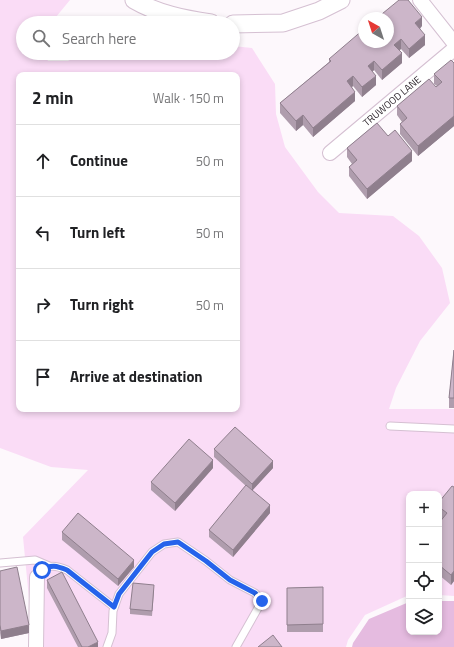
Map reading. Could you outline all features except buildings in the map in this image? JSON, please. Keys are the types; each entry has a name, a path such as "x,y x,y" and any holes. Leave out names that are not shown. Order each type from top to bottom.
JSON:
{"street":[{"path":"134,0 145,6 175,16"},
{"path":"240,24 283,22 319,11 341,0"},
{"path":"420,0 454,43"},
{"name":"TRUWOOD LANE","path":"330,153 454,49"},
{"path":"36,647 37,577"}],"lane":[{"path":"390,426 454,429"},
{"path":"107,647 112,633 114,607 119,594 152,552 164,544 178,542 230,580 255,593 262,601 236,647"},
{"path":"0,563 35,560 49,566 58,566 67,570 114,607"},
{"path":"37,577 42,570 49,566"}],"shaded area":[{"path":"0,0 70,0 57,16 16,16 16,60 240,60 240,47 252,48 275,84 276,114 285,147 318,192 339,213 393,216 419,236 442,268 450,303 420,341 396,388 389,409 454,409 454,596 442,595 442,491 406,491 406,596 365,615 348,640 346,647 43,647 43,581 46,576 35,567 30,577 29,599 23,537 88,470 51,467 0,448"},
{"path":"442,601 454,601 454,647 352,647 353,643 369,619 406,603 406,635 442,635"}],"route":[{"path":"42,570 49,566 58,566 67,570 114,607 119,594 152,552 164,544 178,542 230,580 255,593 262,601"}]}
